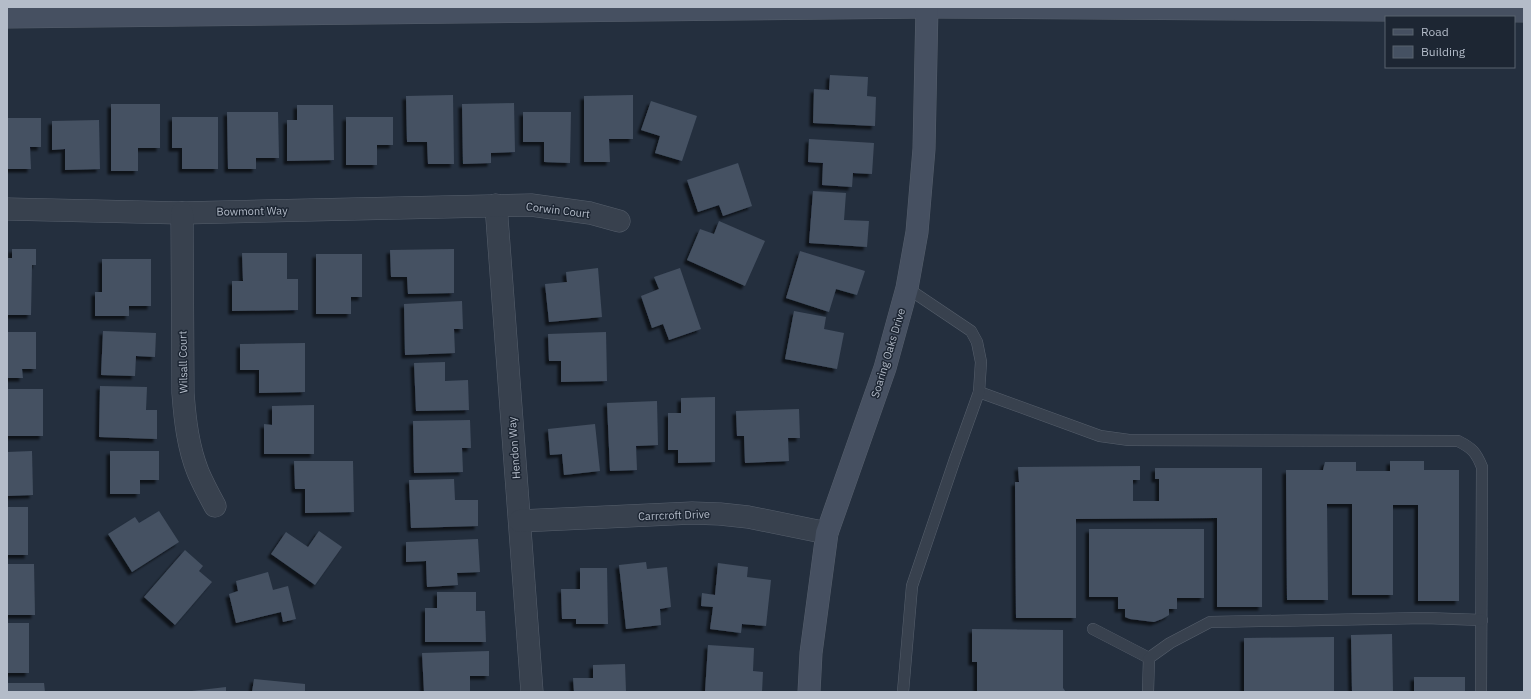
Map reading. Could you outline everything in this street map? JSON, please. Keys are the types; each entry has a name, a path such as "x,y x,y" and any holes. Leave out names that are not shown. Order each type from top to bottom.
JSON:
{"main road":[{"path":"7,17 927,7 1524,11"},
{"name":"Soaring Oaks Drive","path":"809,692 811,653 827,533 885,368 907,288 917,232 924,149 927,7"}],"street":[{"name":"Bowmont Way","path":"7,209 182,212 496,205"},
{"name":"Corwin Court","path":"496,205 531,205 561,208 590,213 619,221"},
{"name":"Hendon Way","path":"496,205 532,692"},
{"name":"Wilsall Court","path":"182,212 183,393 185,420 190,447 198,472 215,506"},
{"name":"Carrcroft Drive","path":"520,521 720,514 748,517 827,533"}],"lane":[{"path":"903,692 912,586 979,392 981,362 977,342 971,331 907,288"},
{"path":"979,392 1100,436 1129,440 1458,441 1470,446 1478,455 1482,467 1481,692"},
{"path":"1149,658 1170,642 1210,622 1425,618 1482,620"},
{"path":"1093,629 1149,658"},
{"path":"1148,692 1149,658"}],"building":[{"path":"830,75 868,77 867,96 876,97 875,126 813,123 814,89 829,90"},
{"path":"453,95 454,164 428,164 427,142 407,142 406,96"},
{"path":"633,95 633,139 609,139 610,162 584,162 584,96"},
{"path":"651,101 697,116 682,161 655,153 660,136 641,130"},
{"path":"514,103 515,152 491,153 491,163 463,164 462,104"},
{"path":"111,104 160,104 160,148 138,148 138,171 111,171"},
{"path":"297,105 333,105 334,160 287,161 287,120 297,120"},
{"path":"227,112 278,112 279,158 256,158 256,169 228,169"},
{"path":"523,112 571,112 570,163 544,162 544,142 523,142"},
{"path":"172,117 218,117 218,169 182,169 182,148 172,148"},
{"path":"346,117 393,117 393,145 377,145 377,165 346,165"},
{"path":"7,118 41,118 41,147 30,147 31,169 7,169"},
{"path":"99,120 100,169 65,170 65,149 52,150 52,121"},
{"path":"809,139 874,143 872,174 853,173 852,187 822,185 823,163 808,162"},
{"path":"738,163 752,206 723,216 719,205 698,212 687,180"},
{"path":"813,191 846,193 844,220 869,221 867,247 809,243"},
{"path":"719,221 765,241 745,286 687,260 700,229 714,234"},
{"path":"12,249 36,249 36,265 32,265 31,315 7,315 7,258 12,258"},
{"path":"454,249 454,293 408,294 407,277 391,277 390,250"},
{"path":"800,251 865,271 857,295 836,289 829,312 786,298"},
{"path":"242,253 287,253 287,279 298,279 298,310 232,311 232,281 243,281"},
{"path":"316,254 362,254 362,297 351,297 351,314 316,314"},
{"path":"102,259 151,259 151,306 129,306 129,316 95,316 95,292 102,292"},
{"path":"598,268 602,317 549,322 545,284 567,282 566,272"},
{"path":"680,268 701,329 669,340 663,324 652,328 641,296 659,289 654,277"},
{"path":"462,301 463,329 454,329 455,353 405,355 404,304"},
{"path":"794,311 826,317 824,329 844,333 837,369 785,359"},
{"path":"103,331 156,333 155,357 136,356 135,376 101,375"},
{"path":"7,332 36,332 36,369 22,369 23,378 7,378"},
{"path":"606,332 607,381 561,382 561,361 549,361 548,334"},
{"path":"305,343 305,392 259,393 259,370 240,370 240,344"},
{"path":"445,362 445,381 468,380 469,410 416,411 414,363"},
{"path":"100,386 147,387 146,410 157,410 157,439 99,437"},
{"path":"7,389 43,389 43,436 7,436"},
{"path":"715,397 715,462 678,463 678,450 668,450 668,413 681,413 681,398"},
{"path":"657,401 658,445 636,446 637,470 610,471 607,403"},
{"path":"314,405 314,454 264,454 264,424 272,425 272,406"},
{"path":"799,409 800,438 788,438 789,461 745,463 744,436 737,436 736,411"},
{"path":"470,420 471,448 462,448 463,472 414,473 413,421"},
{"path":"595,424 600,471 564,475 562,454 550,455 548,429"},
{"path":"32,451 33,495 7,496 7,452"},
{"path":"110,451 159,451 159,480 140,480 140,494 110,494"},
{"path":"294,461 353,461 354,512 305,513 305,489 295,489"},
{"path":"1390,461 1424,461 1424,470 1459,470 1459,601 1418,601 1418,505 1393,505 1393,595 1352,595 1352,504 1327,504 1328,600 1287,600 1286,470 1323,470 1325,462 1356,462 1356,471 1390,471"},
{"path":"1140,466 1140,480 1133,480 1133,501 1159,501 1159,479 1155,479 1155,468 1262,468 1262,607 1217,607 1217,518 1076,519 1076,618 1016,618 1015,482 1019,482 1018,467"},
{"path":"454,479 455,500 478,500 478,526 411,528 409,480"},
{"path":"7,507 28,507 28,555 7,555"},
{"path":"159,511 179,542 132,572 108,534 135,517 139,523"},
{"path":"1089,529 1204,529 1204,598 1177,598 1177,609 1169,609 1169,615 1154,622 1125,617 1125,609 1118,609 1118,597 1089,597"},
{"path":"319,531 342,547 315,585 271,554 286,532 308,547"},
{"path":"478,539 480,572 457,573 458,585 427,587 426,561 406,562 406,542"},
{"path":"185,550 203,566 199,571 212,582 175,625 144,597"},
{"path":"646,562 647,569 667,567 671,607 660,609 661,625 626,629 619,565"},
{"path":"718,563 748,567 747,577 771,580 766,626 742,624 741,633 710,629 713,607 701,606 702,593 715,595"},
{"path":"7,564 34,564 35,615 7,615"},
{"path":"580,568 607,568 608,624 576,624 576,619 562,619 561,589 580,589"},
{"path":"268,572 273,590 288,586 296,619 283,622 281,612 236,623 229,594 238,591 236,581"},
{"path":"437,592 476,592 476,611 485,611 486,642 425,642 425,608 437,608"},
{"path":"7,623 29,623 29,673 7,673"},
{"path":"972,629 1063,630 1063,688 1066,692 977,692 977,662 972,662"},
{"path":"1392,634 1393,692 1352,692 1351,635"},
{"path":"1334,637 1334,692 1244,692 1244,638"},
{"path":"708,645 754,648 753,671 763,672 762,692 705,692"},
{"path":"489,651 489,676 470,676 470,692 424,692 422,653"},
{"path":"625,664 626,692 574,692 573,678 593,678 593,665"},
{"path":"1414,677 1465,677 1465,692 1414,692"},
{"path":"254,679 305,684 305,692 252,692"},
{"path":"7,683 44,683 45,692 7,692"},
{"path":"226,687 226,692 192,692 192,691"}]}
